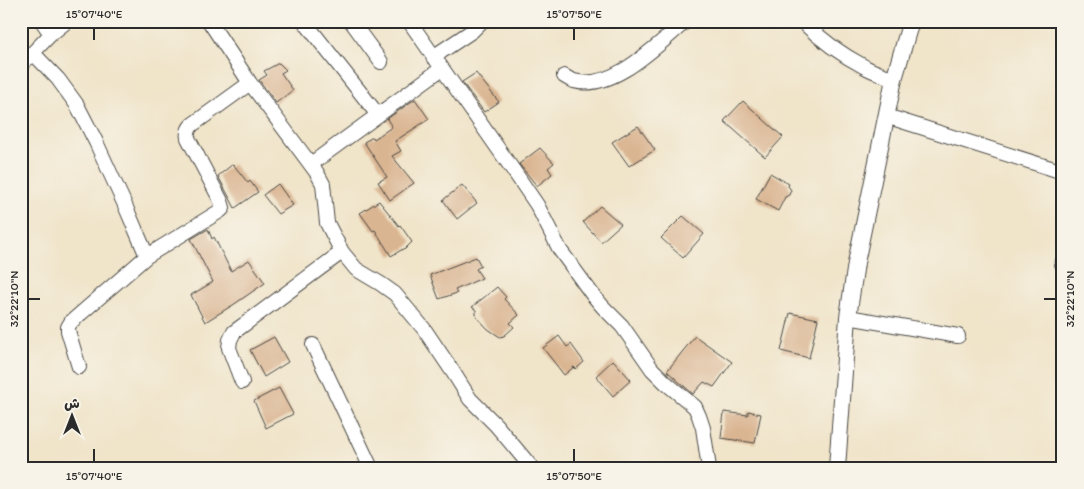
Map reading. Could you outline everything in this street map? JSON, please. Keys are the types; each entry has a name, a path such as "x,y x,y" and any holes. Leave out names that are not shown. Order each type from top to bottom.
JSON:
{"street":[{"path":"42,21 51,34"},
{"path":"21,64 67,21"},
{"path":"208,21 250,83 317,173 323,184 327,224 342,252 356,269 395,294 424,329 470,399 496,425 532,468"},
{"path":"304,21 378,115"},
{"path":"351,21 381,62"},
{"path":"409,21 518,177 536,205 560,250 592,294 622,326 652,369 666,384 695,408 703,428 709,468"},
{"path":"433,57 472,31 482,21"},
{"path":"564,76 573,81 585,83 613,76 644,57 686,21"},
{"path":"802,21 810,30 834,48 865,67 894,79"},
{"path":"837,468 848,317 856,263 894,79 911,21"},
{"path":"33,53 58,79 77,105 96,142 147,256"},
{"path":"311,164 441,69"},
{"path":"79,367 68,331 69,324 147,256 220,212 223,208 187,133 192,125 250,83"},
{"path":"886,116 1063,172"},
{"path":"242,382 229,348 234,332 342,252"},
{"path":"848,317 958,336"},
{"path":"313,345 371,468"}],"building":[{"path":"279,63 286,70 281,73 293,90 276,103 259,80 267,75 264,71"},
{"path":"476,73 499,102 484,112 462,82"},
{"path":"415,99 429,119 395,141 401,151 392,156 414,183 390,200 378,182 387,177 364,142 373,137 374,139 392,127 387,119"},
{"path":"743,101 783,137 765,157 724,121"},
{"path":"638,126 655,150 629,166 612,142"},
{"path":"540,148 554,163 548,168 552,174 537,186 519,164"},
{"path":"233,164 258,192 235,208 218,176"},
{"path":"770,173 789,184 788,186 791,190 778,211 756,199"},
{"path":"278,184 293,205 278,214 263,195"},
{"path":"462,185 477,203 457,219 443,200"},
{"path":"379,201 412,242 404,250 391,256 375,230 373,231 360,213"},
{"path":"600,206 621,224 601,242 583,222"},
{"path":"683,216 704,234 683,258 661,238"},
{"path":"208,229 231,271 249,260 265,283 205,322 191,295 213,282 191,239"},
{"path":"476,257 481,266 476,269 482,278 455,290 457,293 439,299 430,275"},
{"path":"497,287 506,297 504,299 519,315 510,323 514,327 504,336 500,337 488,329 476,316 476,310 472,307"},
{"path":"790,313 818,319 809,358 781,351"},
{"path":"559,336 567,347 571,344 584,362 576,369 574,367 564,375 543,348"},
{"path":"695,336 732,362 714,387 704,382 693,394 667,371"},
{"path":"274,337 288,362 264,377 250,350"},
{"path":"613,360 631,380 613,396 596,376"},
{"path":"279,388 293,414 266,428 254,401"},
{"path":"748,411 761,414 755,443 721,438 724,412 748,415"}]}
